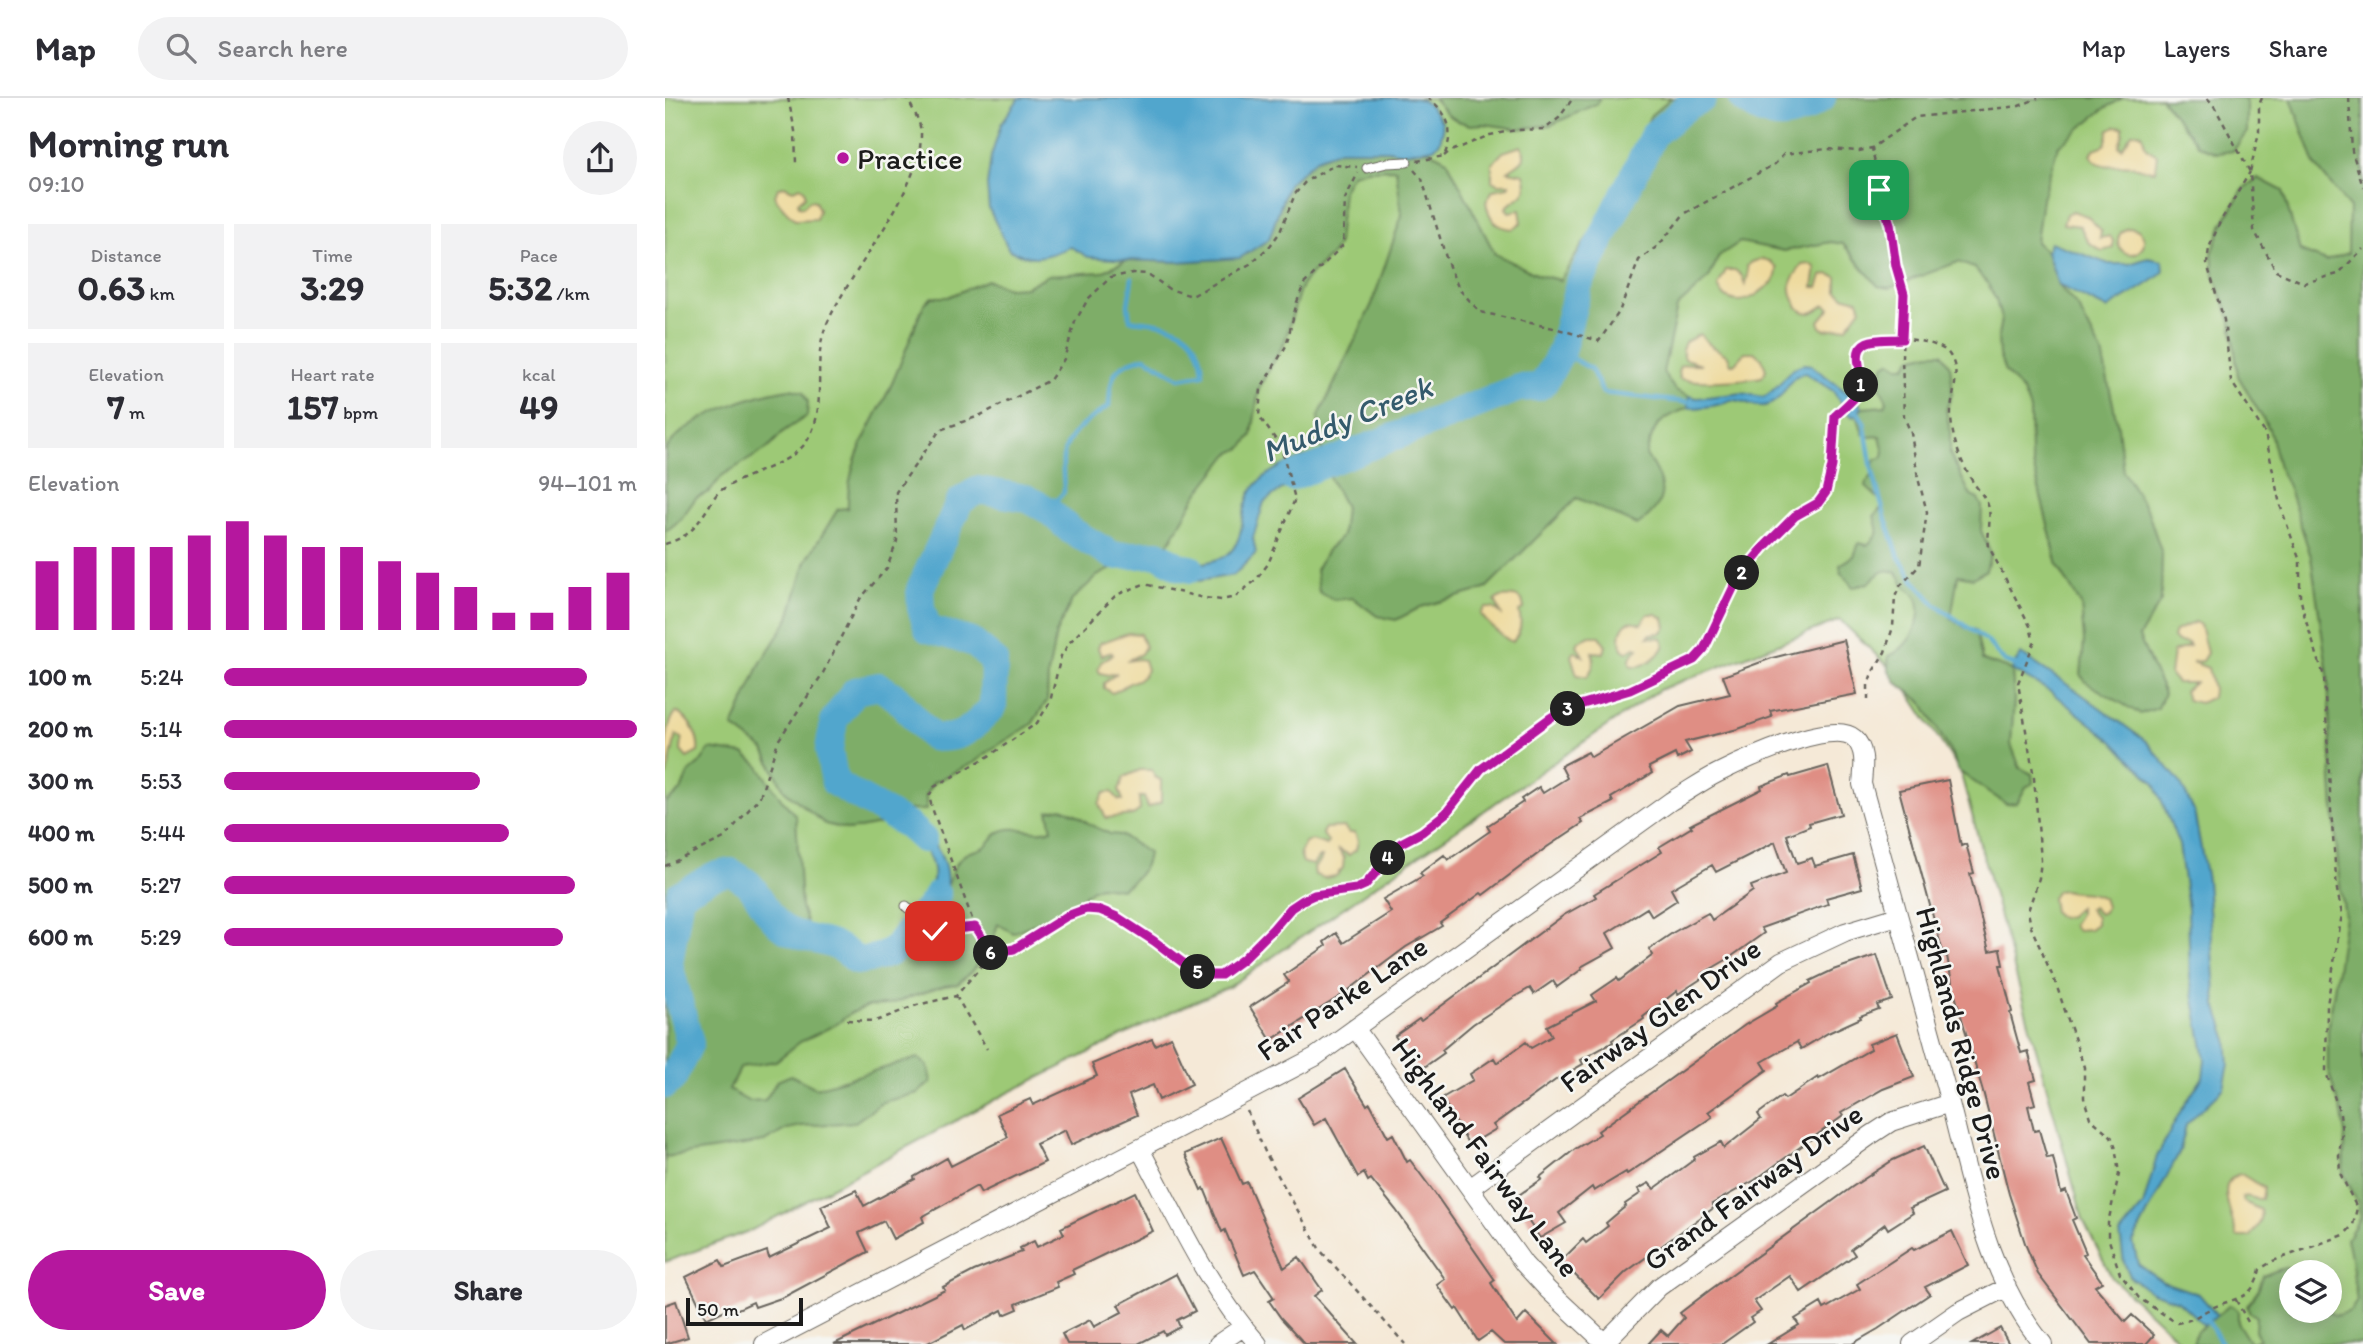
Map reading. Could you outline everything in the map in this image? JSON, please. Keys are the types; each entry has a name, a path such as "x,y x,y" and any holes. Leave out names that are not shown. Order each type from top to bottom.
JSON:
{"street":[{"name":"Fair Parke Lane","path":"764,1344 1315,1057 1671,801 1716,774 1767,752 1822,733 1842,732 1853,736 1860,745"},
{"name":"Highlands Ridge Drive","path":"1860,745 1863,754 1862,784 1979,1210 2007,1287 2031,1329 2043,1344"},
{"name":"Fairway Glen Drive","path":"1470,1188 1781,962 1845,932 1898,916"},
{"name":"Highland Fairway Lane","path":"1355,1028 1524,1265 1606,1343"},
{"name":"Grand Fairway Drive","path":"1606,1343 1659,1287 1871,1135 1891,1122 1950,1103"},
{"path":"1140,1149 1213,1286 1258,1344"},
{"path":"1912,1344 1958,1312 2007,1287"},
{"path":"1219,1344 1243,1327"}],"lane":[{"path":"1367,168 1406,162"}],"path":[{"path":"787,98 795,131 796,164"},
{"path":"665,544 688,535 718,492 794,454 809,436 818,402 820,346 825,327 905,191 919,149 921,130 907,98"},
{"path":"1428,98 1441,109 1450,124 1450,142 1444,156"},
{"path":"1406,162 1444,156 1490,135 1516,130 1545,129 1559,118 1573,98"},
{"path":"1406,162 1422,179 1448,264 1459,289 1480,312 1558,328 1599,341 1619,312 1639,260 1659,245 1684,214 1775,164 1784,154 1827,149 1859,151 1872,148 1916,117 2019,106 2038,98"},
{"path":"2207,98 2213,104 2250,173"},
{"path":"2262,98 2259,105 2259,132 2250,173 2254,230 2276,271 2304,284 2338,274 2363,249"},
{"path":"2349,98 2352,151 2363,187"},
{"path":"1868,699 1868,685 1872,673 1885,652 1893,627 1895,597 1906,578 1919,566 1927,512 1911,433 1904,417 1904,294 1872,148"},
{"path":"665,866 724,838 760,797 778,741 823,673 860,598 887,568 897,541 896,492 940,430 979,416 1050,380 1064,359 1075,323 1088,299 1111,277 1133,273 1148,274 1169,289 1192,296 1250,264 1271,246 1280,232 1295,194 1306,181 1335,166 1367,168"},
{"path":"992,953 975,927 929,796 934,787 989,756 1037,723 1050,702 1061,656 1069,643 1116,595 1144,584 1222,600 1235,597 1245,590 1268,564 1295,499 1278,441 1259,416 1261,388 1286,346 1304,284 1343,245 1345,199 1357,173 1367,168"},
{"path":"847,1020 876,1021 917,1005 956,996 992,953 1014,949 1067,916 1086,909 1100,910 1117,917 1190,968 1205,975 1221,975 1243,959 1291,908 1303,900 1314,895 1356,889 1365,885 1401,843 1422,832 1446,813 1481,769 1550,718 1563,710 1630,690 1694,660 1704,649 1738,578 1795,516 1818,503 1826,492 1832,466 1835,416 1856,396 1862,381 1859,349 1864,342 1920,340 1937,344 1948,352 1954,362 1956,385 1951,417 1960,460 1990,508 1987,533 1989,547 2030,626 2033,643 2018,683 2033,778 2041,860 2039,878 2028,911 2031,927 2056,984 2084,1067 2084,1098 2090,1118 2111,1136 2117,1153 2119,1174 2108,1223 2108,1237 2120,1274 2139,1298 2177,1323 2195,1320 2212,1308 2249,1293 2258,1279 2260,1269 2273,1261 2344,1236 2353,1225 2357,1209 2340,1173 2340,1114 2326,1072 2327,1005 2342,914 2337,890 2331,810 2325,677 2305,618 2300,596 2299,561 2280,505 2265,433 2231,381 2224,320 2207,264 2209,248 2220,222 2250,173"},
{"path":"927,925 935,931 975,927"},
{"path":"956,996 988,1049"},
{"path":"1240,1097 1266,1154 1320,1250 1405,1344"},
{"path":"2236,1300 2248,1322"}],"green space":[{"path":"665,98 2363,98 2363,1344 2183,1344 2112,1278 2083,1220 1960,771 1897,675 1840,620 1659,690 1229,987 1169,1013 1002,1096 752,1230 665,1262"},
{"path":"1433,98 1600,98 1596,104 1551,125 1518,129 1485,124 1470,125 1458,121 1448,115"},
{"path":"1671,98 2123,98 2104,109 2058,146 2042,199 2036,242 2047,252 2058,285 2078,307 2102,353 2118,427 2123,471 2148,512 2162,554 2161,601 2139,637 2164,693 2158,708 2140,714 2087,683 2081,676 2084,640 2081,605 2058,566 2031,456 2030,410 2023,392 2005,372 1999,355 2001,319 1987,282 1974,268 1958,262 1889,288 1878,286 1843,244 1831,242 1784,251 1740,242 1719,256 1709,278 1677,307 1663,372 1675,390 1689,396 1688,408 1670,416 1655,429 1646,455 1658,476 1661,493 1655,509 1637,525 1577,498 1485,589 1421,607 1396,620 1377,616 1353,598 1334,600 1319,592 1316,570 1327,550 1342,536 1345,507 1327,473 1318,418 1372,304 1402,215 1396,169 1367,170 1352,174 1343,190 1338,243 1333,253 1304,281 1299,292 1285,341 1259,388 1252,435 1242,448 1229,454 1196,496 1168,545 1148,565 1125,562 1097,576 1072,600 1056,633 1048,674 1047,701 1032,724 975,762 934,782 926,794 926,810 902,810 885,823 850,830 825,824 784,790 764,750 733,727 760,664 789,618 806,561 838,509 848,508 856,457 893,381 924,304 932,297 948,297 987,280 1008,288 1026,287 1048,275 1102,272 1126,260 1177,262 1269,239 1288,184 1316,159 1339,150 1388,150 1402,153 1428,150 1447,160 1495,254 1538,275 1560,280 1603,213 1651,115"},
{"path":"2161,98 2244,98 2247,105 2247,132 2233,151 2217,153 2199,146"},
{"path":"2291,98 2363,98 2363,1344 2193,1344 2196,1332 2230,1305 2238,1310 2238,1324 2250,1343 2259,1339 2255,1330 2256,1316 2249,1312 2247,1306 2259,1288 2263,1276 2279,1269 2279,1323 2342,1323 2342,1314 2350,1311 2357,1301 2347,1239 2360,1217 2358,1203 2343,1173 2345,1134 2342,1114 2328,1070 2328,1030 2345,916 2339,879 2332,782 2328,675 2311,557 2288,486 2280,471 2269,429 2238,376 2231,321 2214,275 2212,254 2223,223 2244,188 2258,178 2283,191 2300,251 2326,261 2348,253 2349,207 2315,165"},
{"path":"1942,353 1950,366 1952,394 1946,410 1950,454 1971,496 1978,499 1982,506 1981,531 1991,553 1986,570 1973,578 1958,575 1951,618 1966,628 1976,630 1982,660 2012,670 2014,700 2011,744 2020,768 2032,774 2033,783 2026,787 2017,803 2006,804 1957,770 1954,758 1922,702 1896,682 1889,671 1888,656 1903,646 1915,630 1919,611 1914,594 1892,571 1881,572 1868,583 1853,587 1841,572 1840,565 1854,556 1859,543 1867,545 1877,535 1874,516 1881,508 1881,501 1866,487 1874,473 1873,464 1882,458 1884,452 1880,436 1870,437 1863,434 1857,415 1862,408 1885,406 1887,401 1880,387 1883,366 1891,361 1905,366 1911,358"},
{"path":"791,389 803,392 808,402 807,416 784,431 768,448 723,475 709,492 696,498 680,520 665,532 666,450 675,438 704,417 741,401"},
{"path":"710,749 744,754 757,764 796,816 801,907 810,933 817,944 828,937 849,944 859,959 904,941 924,926 939,908 952,873 964,855 984,847 997,833 1005,830 1052,829 1048,811 1062,808 1110,834 1121,835 1148,853 1147,859 1139,874 1121,889 1100,886 1091,890 1073,907 1013,933 998,924 991,945 976,967 958,984 851,1013 837,1024 800,1042 776,1061 741,1067 729,1090 748,1101 765,1100 777,1081 791,1075 816,1088 918,1058 928,1066 931,1082 918,1093 883,1102 855,1122 802,1126 787,1129 764,1142 665,1157 665,803 681,791 688,773"}],"sand":[{"path":"2115,126 2123,127 2119,146 2122,148 2132,133 2142,134 2146,148 2157,155 2155,171 2127,165 2109,166 2094,160 2091,155 2094,149 2105,145 2109,130"},
{"path":"1521,146 1523,158 1508,171 1524,174 1526,182 1522,195 1506,208 1509,212 1520,210 1522,222 1513,229 1494,222 1486,202 1493,190 1509,187 1510,184 1492,181 1492,164 1503,152"},
{"path":"784,186 793,190 801,187 805,191 805,196 798,202 799,206 803,207 810,200 815,201 819,210 816,219 795,220 786,211 775,196 778,188"},
{"path":"2073,211 2087,216 2101,230 2100,238 2110,236 2113,248 2102,251 2088,242 2080,226 2063,224 2066,214"},
{"path":"2131,228 2140,232 2144,241 2140,250 2131,254 2122,250 2118,241 2122,232"},
{"path":"1761,259 1770,261 1777,268 1772,283 1753,297 1742,301 1726,297 1721,292 1718,286 1726,270 1735,270 1742,276 1745,285 1747,266"},
{"path":"1811,264 1816,268 1813,287 1818,287 1822,276 1828,274 1837,277 1837,291 1843,296 1858,300 1861,308 1847,327 1825,330 1819,321 1830,308 1825,305 1809,313 1800,309 1794,301 1792,280 1802,265"},
{"path":"1700,334 1710,345 1728,356 1731,364 1745,352 1754,352 1762,359 1766,370 1762,377 1721,381 1680,379 1680,366 1701,364 1685,359 1682,350 1685,342"},
{"path":"1515,596 1522,600 1524,608 1519,612 1520,628 1512,642 1495,630 1481,614 1485,608 1493,608 1501,614 1495,600"},
{"path":"1648,614 1664,618 1666,627 1661,633 1648,637 1662,638 1664,645 1650,661 1640,666 1630,665 1630,658 1638,648 1627,652 1622,649 1621,632 1630,622 1641,624"},
{"path":"2195,622 2200,625 2207,653 2202,661 2192,662 2208,668 2213,689 2212,697 2200,703 2187,700 2184,691 2195,683 2177,683 2170,675 2173,652 2190,646 2173,638 2175,631"},
{"path":"1128,633 1140,634 1145,647 1141,654 1126,661 1144,660 1147,670 1141,678 1112,693 1104,688 1104,683 1117,673 1108,675 1100,673 1098,669 1101,662 1113,654 1112,652 1101,656 1098,648 1100,643"},
{"path":"1590,636 1600,636 1606,646 1604,653 1592,652 1594,662 1589,674 1587,677 1577,675 1571,656 1574,651 1583,656 1577,645 1579,641"},
{"path":"676,712 686,719 693,729 698,752 687,758 681,751 682,738 676,735 665,776 668,732"},
{"path":"1140,770 1152,770 1155,777 1161,780 1161,802 1148,808 1144,797 1139,797 1140,810 1133,815 1106,818 1099,804 1104,793 1112,792 1119,800 1123,800 1119,790 1124,777"},
{"path":"1344,827 1349,833 1355,833 1358,841 1356,850 1349,855 1338,849 1344,858 1343,868 1336,876 1324,878 1315,875 1314,868 1322,857 1313,865 1303,863 1300,853 1305,843 1312,840 1327,845 1322,833 1325,828"},
{"path":"2057,891 2103,898 2106,907 2104,912 2099,914 2092,907 2089,909 2096,918 2096,924 2089,929 2077,930 2072,925 2079,914 2079,907 2069,916 2061,918 2054,912 2052,898"},
{"path":"2241,1174 2264,1188 2262,1199 2242,1197 2244,1202 2261,1210 2262,1214 2257,1228 2249,1237 2237,1237 2227,1201 2228,1184 2232,1178"}],"water":[{"path":"1019,98 1414,98 1431,107 1442,122 1443,130 1440,142 1434,148 1402,153 1388,150 1339,150 1316,159 1288,184 1269,239 1240,258 1177,262 1126,260 1088,257 1071,247 1046,256 1034,257 1009,250 989,209 987,185 991,157 1001,124"},
{"path":"2050,242 2109,264 2129,264 2148,258 2163,261 2164,271 2107,309 2058,285 2047,252"},
{"path":"1804,364 1811,365 1858,401 1862,408 1853,417 1833,391 1805,373 1795,377 1778,399 1768,405 1758,406 1731,400 1713,406 1688,408 1689,396 1697,398 1743,393 1763,397 1792,370"},
{"path":"1322,451 1327,473 1282,489 1264,502 1253,538 1256,553 1234,575 1199,581 1148,565 1168,545 1196,565 1227,555 1238,541 1245,506 1259,482 1283,465"},
{"path":"2021,654 2147,742 2180,782 2194,811 2207,880 2216,1005 2227,1037 2229,1064 2224,1088 2186,1125 2180,1151 2133,1242 2138,1264 2163,1282 2199,1294 2217,1315 2204,1325 2178,1301 2152,1292 2131,1278 2124,1263 2120,1234 2143,1206 2157,1156 2180,1112 2203,1077 2205,1059 2190,978 2188,909 2179,845 2155,784 2110,739 2051,692 2012,670"},
{"path":"902,810 932,841 945,866 945,893 937,911 922,929 908,919 927,897 933,881 933,869 930,859 916,840 885,823"}],"building":[{"path":"1844,640 1857,694 1770,711 1772,717 1738,729 1685,742 1691,752 1677,759 1675,754 1649,767 1652,773 1611,798 1613,802 1580,819 1583,823 1483,895 1481,893 1440,923 1442,926 1406,947 1342,995 1271,1040 1250,1007 1289,982 1284,975 1326,946 1324,942 1336,933 1343,943 1391,912 1383,899 1423,876 1420,873 1444,855 1448,860 1490,831 1487,826 1523,802 1521,799 1539,787 1543,793 1567,778 1561,766 1588,752 1591,757 1680,706 1730,694 1723,676 1772,658"},
{"path":"1828,766 1841,814 1809,823 1810,826 1787,835 1797,863 1812,858 1815,866 1853,855 1862,888 1826,898 1828,904 1761,928 1764,933 1702,974 1704,977 1678,994 1677,991 1643,1017 1644,1019 1612,1040 1613,1042 1581,1060 1583,1064 1557,1079 1493,1125 1496,1129 1469,1145 1442,1098 1473,1080 1470,1074 1494,1058 1497,1063 1526,1042 1531,1048 1552,1036 1547,1026 1596,1001 1592,995 1617,978 1619,981 1653,955 1649,949 1674,932 1708,913 1712,920 1753,891 1751,886 1786,873 1775,842 1716,872 1712,865 1671,889 1677,900 1652,916 1647,908 1607,933 1615,948 1581,967 1582,969 1557,987 1553,981 1534,994 1530,988 1514,997 1473,1024 1442,1050 1444,1053 1420,1070 1395,1036 1419,1019 1421,1021 1564,915 1596,897 1594,894 1662,852 1659,847 1692,827 1690,825 1762,789 1761,786 1789,775 1790,777"},
{"path":"1948,780 1961,846 1966,844 1974,873 1970,874 1989,951 2000,949 2003,965 2000,965 2012,1012 2010,1013 2021,1053 2028,1051 2036,1080 2029,1082 2035,1104 2028,1106 2034,1131 2039,1130 2047,1158 2053,1157 2061,1193 2066,1191 2076,1218 2072,1220 2086,1253 2083,1255 2102,1282 2095,1286 2125,1322 2132,1315 2154,1335 2146,1344 2091,1344 2038,1274 2026,1246 2009,1194 1953,988 1947,956 1944,956 1899,790"},
{"path":"1877,955 1892,1000 1877,1005 1879,1009 1860,1016 1861,1018 1801,1049 1797,1042 1762,1062 1767,1070 1708,1112 1712,1117 1627,1174 1626,1172 1594,1191 1592,1187 1559,1213 1566,1223 1540,1238 1513,1199 1542,1179 1540,1177 1575,1149 1600,1134 1598,1131 1745,1025 1777,1006 1776,1003 1833,970"},
{"path":"1897,1033 1914,1077 1883,1089 1841,1113 1843,1116 1755,1180 1712,1204 1715,1207 1626,1272 1599,1299 1561,1261 1583,1239 1586,1243 1608,1226 1606,1223 1626,1206 1625,1204 1641,1193 1638,1189 1649,1183 1654,1189 1695,1159 1694,1157 1721,1142 1724,1148 1761,1119 1758,1114 1782,1096 1785,1099 1818,1077 1819,1079 1871,1049 1869,1044"},
{"path":"1171,1037 1192,1084 1159,1100 1153,1085 1129,1095 1137,1115 1071,1145 1065,1130 1036,1144 1045,1162 981,1193 977,1186 922,1217 924,1222 893,1239 884,1221 859,1233 868,1252 784,1297 755,1307 753,1302 727,1314 725,1310 706,1319 686,1277 720,1260 724,1267 767,1251 769,1258 831,1228 821,1206 856,1190 864,1206 915,1179 914,1177 947,1158 951,1166 1008,1137 997,1114 1030,1099 1033,1105 1097,1076 1092,1064 1152,1039 1155,1045"},
{"path":"1345,1069 1367,1105 1370,1103 1388,1137 1393,1134 1407,1162 1410,1160 1495,1280 1491,1283 1517,1323 1526,1313 1557,1344 1504,1344 1491,1332 1478,1341 1457,1308 1455,1310 1437,1285 1445,1279 1396,1210 1371,1179 1368,1181 1364,1173 1358,1177 1326,1118 1314,1125 1298,1098"},
{"path":"1221,1138 1242,1184 1247,1182 1284,1268 1299,1257 1322,1290 1314,1296 1357,1344 1305,1344 1269,1301 1274,1298 1255,1270 1244,1275 1225,1230 1222,1232 1204,1188 1201,1190 1185,1154"},
{"path":"1924,1146 1945,1192 1910,1208 1913,1213 1888,1229 1885,1224 1851,1249 1855,1255 1801,1292 1790,1276 1754,1301 1761,1311 1750,1318 1753,1322 1722,1344 1648,1344 1661,1330 1668,1336 1684,1318 1680,1313 1852,1187 1893,1160"},
{"path":"1135,1192 1153,1231 1072,1270 1074,1274 1056,1282 1058,1287 1016,1304 1018,1309 1004,1315 1002,1310 965,1330 963,1325 926,1344 834,1344 945,1290 943,1287 974,1271 1022,1252 1020,1248 1034,1241 1037,1247 1064,1234 1061,1228"},
{"path":"1952,1231 1968,1265 1925,1287 1930,1294 1878,1329 1852,1344 1768,1344 1799,1325 1795,1319 1821,1303 1824,1309 1860,1289 1857,1284 1912,1248 1914,1250"},
{"path":"1176,1274 1195,1311 1177,1320 1180,1327 1165,1335 1163,1331 1138,1344 1067,1344 1062,1334 1090,1320 1094,1327 1122,1312 1118,1305"},
{"path":"676,1301 688,1337 665,1344 665,1305"},
{"path":"2000,1328 2009,1344 1972,1344"}],"waterway":[{"name":"Muddy Creek","path":"1291,477 1519,388 1538,387 1544,383 1561,352 1579,284 1654,134 1689,105 1703,98"},
{"name":"Muddy Creek","path":"1742,98 1763,111 1782,115 1800,111 1822,98"},
{"path":"1048,510 1064,492 1063,458 1069,441 1080,428 1109,406 1113,379 1120,368 1145,357 1179,378 1203,374 1196,346 1181,330 1158,323 1130,320 1128,305 1132,278"},
{"path":"1561,352 1591,369 1603,393 1693,403"},
{"path":"1855,408 1864,422 1872,469 1885,517 1899,557 1915,582 1935,604 1987,641 2005,662 2021,667"},
{"name":"Muddy Creek","path":"923,839 909,826 835,783 829,750 834,720 855,691 879,686 897,698 932,737 960,735 993,707 994,660 972,642 928,629 921,608 920,589 960,501 978,490 1026,498 1048,510 1070,530 1114,556 1158,554 1180,567 1191,569"},
{"name":"Muddy Creek","path":"665,1085 673,1078 690,1043 669,964 680,894 713,876 731,872 749,884 773,919 783,928 838,947 857,961 888,954 893,950 937,895"},
{"path":"2206,1318 2222,1344"}],"place":[{"name":"Practice","path":"843,158"}],"route":[{"path":"935,931 975,927 992,953 1014,949 1067,916 1086,909 1100,910 1117,917 1190,968 1205,975 1221,975 1243,959 1291,908 1303,900 1314,895 1356,889 1365,885 1401,843 1422,832 1446,813 1481,769 1550,718 1563,710 1630,690 1694,660 1704,649 1738,578 1795,516 1818,503 1826,492 1832,466 1835,416 1856,396 1862,381 1859,349 1864,342 1872,340 1902,339 1904,294 1896,266 1890,224 1879,190"}]}
